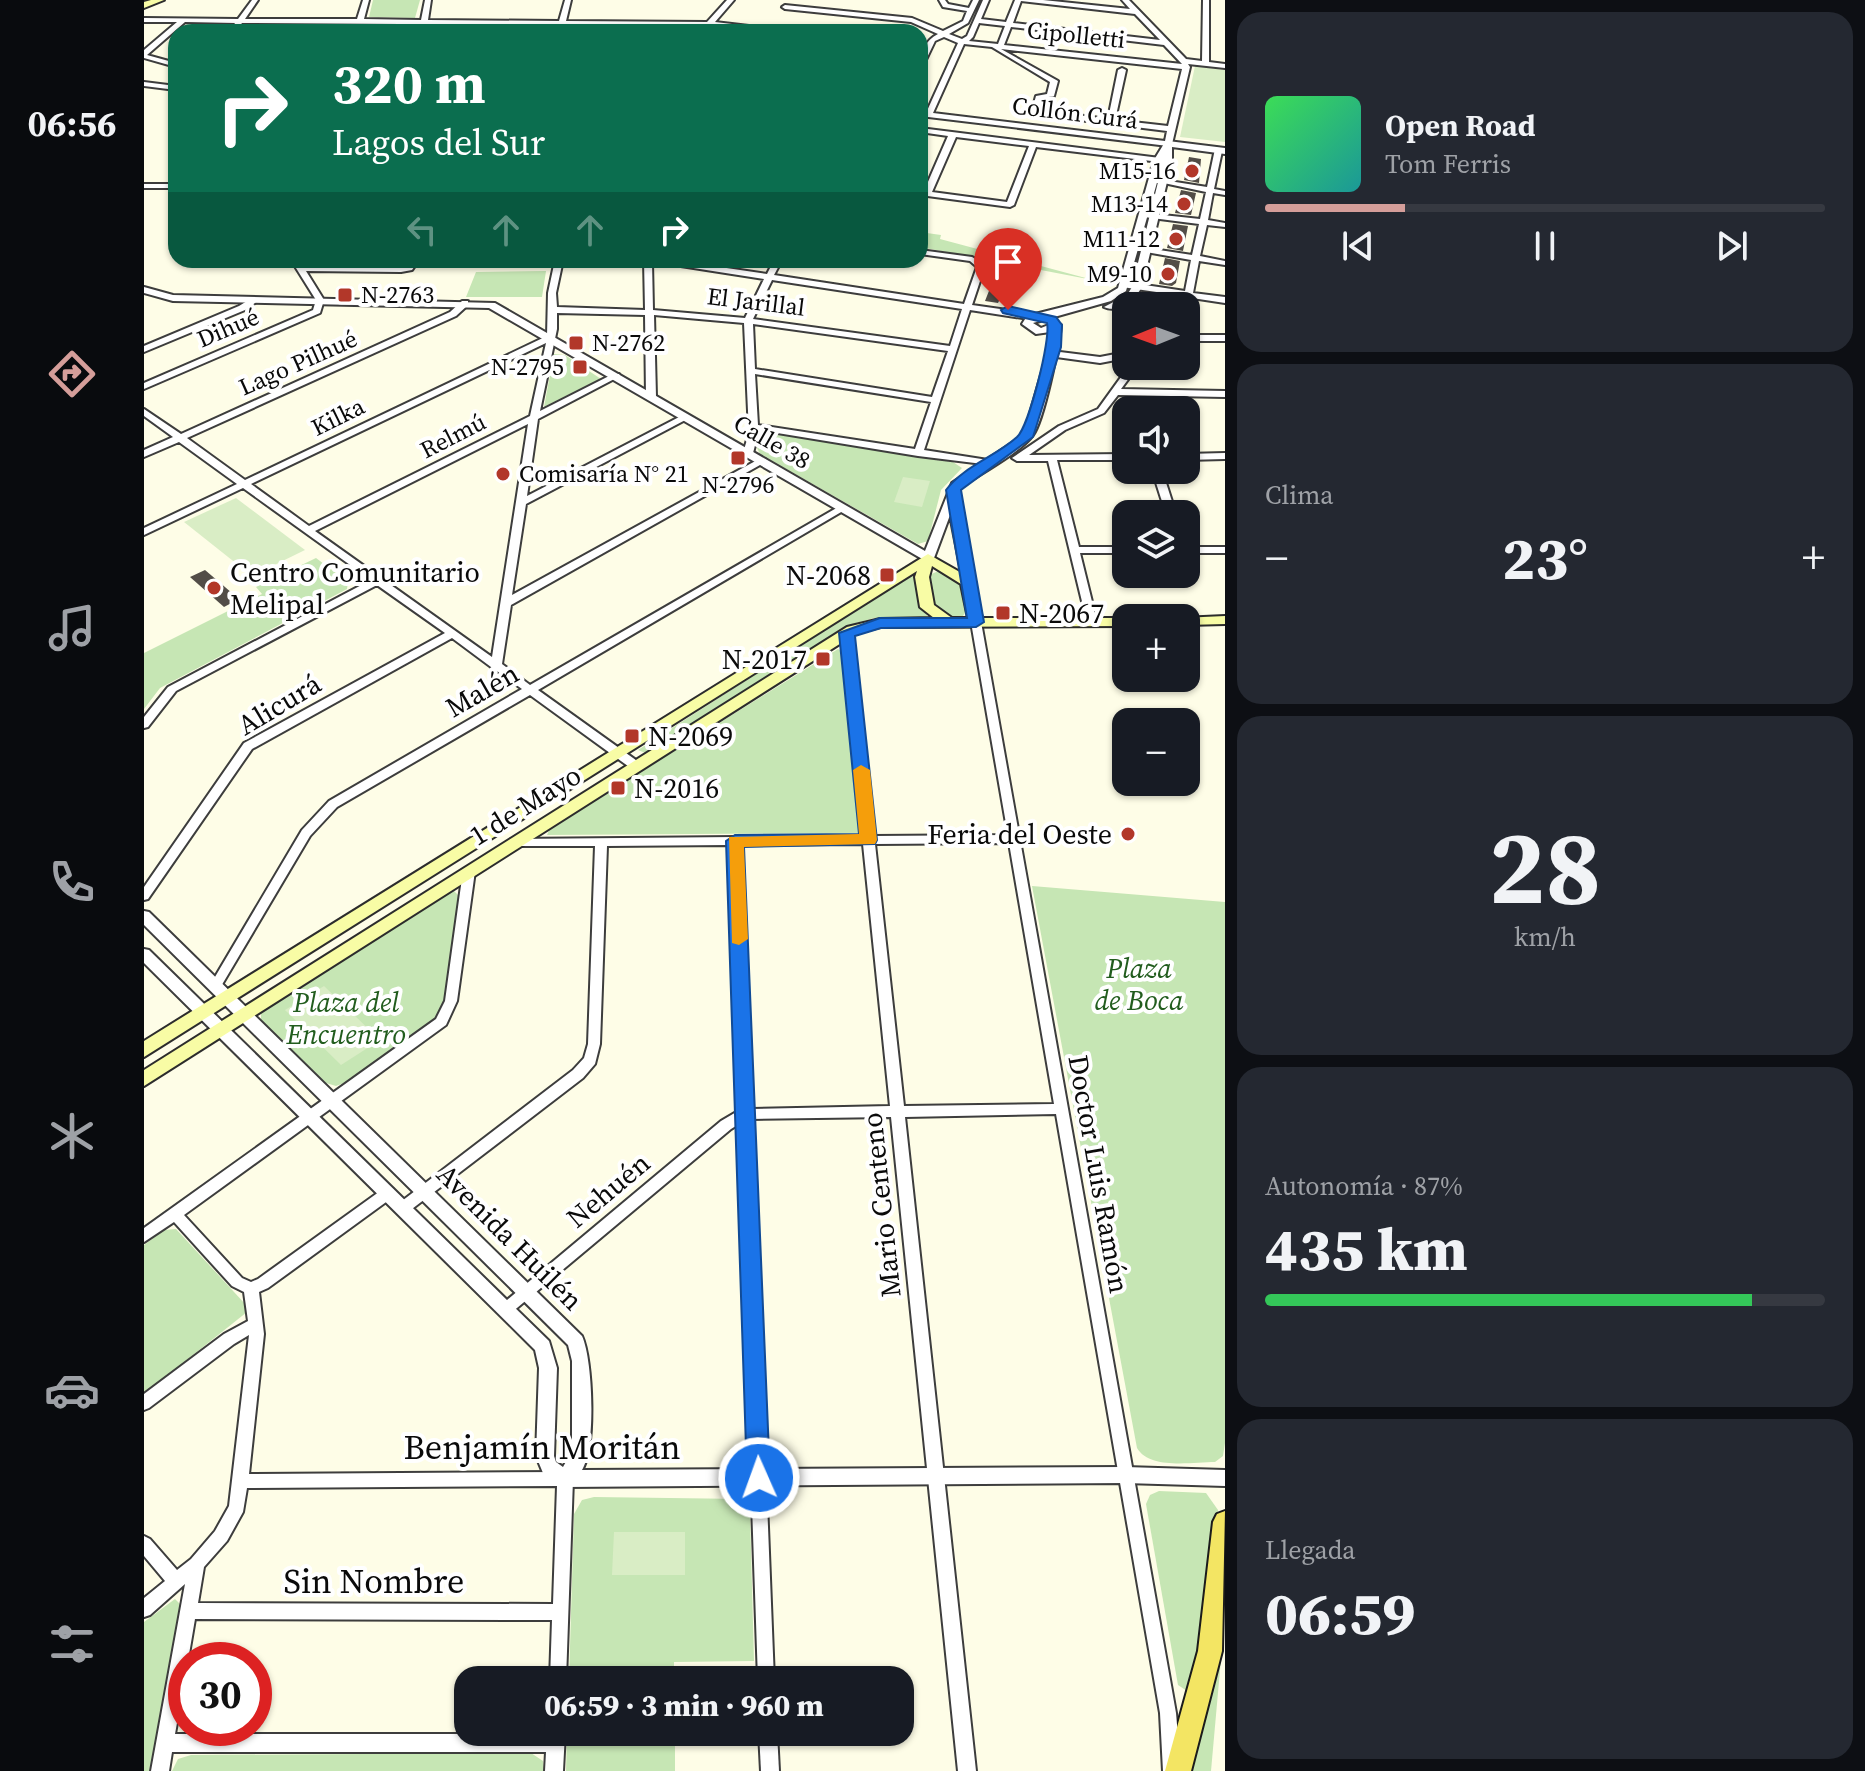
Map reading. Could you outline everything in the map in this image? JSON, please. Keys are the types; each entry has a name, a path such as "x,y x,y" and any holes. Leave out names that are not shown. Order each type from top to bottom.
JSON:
{"main road":[{"path":"144,5 160,0"},
{"path":"928,558 922,577 927,607 949,623"},
{"name":"Calle 38","path":"928,558 970,586"},
{"name":"1 de Mayo","path":"144,1050 204,1013 222,991 615,754 928,558"},
{"name":"Doctor Luis Ramón","path":"970,586 976,622"},
{"path":"1200,621 1225,620"},
{"name":"1 de Mayo","path":"144,1079 245,1012 847,633 871,624 1112,622"},
{"path":"1175,1771 1206,1670 1225,1522"}],"street":[{"path":"239,24 255,0"},
{"path":"360,21 366,0"},
{"path":"424,21 428,0"},
{"path":"564,22 568,0"},
{"path":"695,24 709,24 731,0"},
{"path":"814,10 819,0"},
{"path":"942,0 945,6 972,10"},
{"path":"928,44 966,22 976,0"},
{"path":"928,109 962,42 970,37 986,0"},
{"path":"1000,47 1021,0 1137,12"},
{"path":"1125,0 1185,64 1149,215 1146,250 1137,287 1131,297 1120,303 1045,332 1031,329 1027,322 1037,317 1119,293 1125,285 1149,215 1163,182 1163,160"},
{"path":"1205,64 1206,0"},
{"path":"785,7 912,20 922,24"},
{"path":"144,20 583,24"},
{"path":"179,24 184,20"},
{"path":"977,21 1167,43"},
{"path":"928,26 962,42"},
{"path":"144,55 168,34"},
{"name":"Cipolletti","path":"962,42 1225,66"},
{"path":"991,45 1054,81 1050,96 1040,96 1034,112 1171,129"},
{"path":"144,55 168,62"},
{"path":"1111,121 1122,70"},
{"path":"144,84 168,87"},
{"name":"Collón Curá","path":"928,115 1168,144 1221,154"},
{"path":"928,131 1163,160"},
{"path":"928,184 953,134"},
{"path":"928,195 1010,205 1033,144"},
{"path":"1189,292 1221,154"},
{"path":"1163,182 1225,193"},
{"path":"144,186 168,186"},
{"path":"1149,215 1225,225"},
{"path":"1146,250 1225,263"},
{"path":"918,453 980,263 928,253"},
{"path":"300,268 320,300"},
{"path":"367,268 409,268"},
{"path":"496,668 558,268"},
{"path":"648,268 651,397"},
{"path":"712,268 1037,317"},
{"path":"748,453 754,427 748,320 774,268"},
{"path":"1125,285 1155,292"},
{"path":"144,290 167,298 465,303 497,307 549,338"},
{"path":"144,349 255,300"},
{"name":"Dihué","path":"144,386 314,312 319,309 320,300"},
{"path":"1200,301 1225,300"},
{"name":"Lago Pilhué","path":"144,454 453,314 465,303"},
{"name":"El Jarillal","path":"552,310 649,310 748,320 953,349"},
{"path":"928,558 961,480 1022,441 1030,432 1052,354 1055,326"},
{"name":"Calle 38","path":"549,338 928,558"},
{"name":"Kilka","path":"144,532 549,338"},
{"path":"1200,338 1225,338"},
{"path":"1052,354 1100,360 1112,358"},
{"path":"751,371 936,400"},
{"name":"Relmú","path":"307,531 616,376"},
{"path":"1018,458 1062,428 1101,411 1124,380"},
{"path":"1116,392 1225,394"},
{"path":"144,412 615,754 636,766"},
{"path":"522,502 686,417"},
{"path":"754,427 918,453 992,460 1112,457"},
{"path":"1200,457 1225,456"},
{"path":"1052,458 1092,622"},
{"path":"506,603 762,461"},
{"path":"952,496 970,586"},
{"name":"Malén","path":"222,991 306,833 322,813 843,508"},
{"path":"1075,550 1112,550"},
{"path":"1200,550 1225,550"},
{"path":"144,724 172,689 377,581"},
{"name":"Doctor Luis Ramón","path":"976,622 1168,1713 1175,1771"},
{"name":"Mario Centeno","path":"847,633 967,1771"},
{"name":"Alicurá","path":"144,896 248,746 450,635"},
{"path":"515,842 1014,839"},
{"path":"735,841 766,1666"},
{"path":"403,1208 578,1074 590,1060 594,1044 601,842"},
{"path":"144,1236 446,1015 469,871"},
{"name":"Avenida Huilén","path":"144,916 572,1336 580,1354 581,1451 578,1462 565,1479 549,1467 545,1456 546,1353 506,1309 144,954"},
{"path":"745,1114 1061,1109"},
{"name":"Nehuén","path":"506,1309 732,1121 745,1114"},
{"path":"175,1214 237,1282 251,1288 263,1284 388,1193"},
{"path":"144,1609 197,1564 233,1517 243,1481 257,1324 251,1288"},
{"path":"144,1403 229,1339 257,1324"},
{"name":"Benjamín Moritán","path":"243,1481 1125,1475 1225,1478"},
{"path":"558,1666 565,1479"},
{"path":"144,1544 177,1582"},
{"path":"160,1771 197,1564"},
{"name":"Sin Nombre","path":"188,1611 560,1612"},
{"path":"165,1743 454,1739"},
{"path":"554,1771 556,1746"},
{"path":"769,1746 770,1771"}],"green space":[{"path":"373,0 420,0 415,18 369,17"},
{"path":"1195,66 1225,70 1225,142 1180,137"},
{"path":"928,233 941,235 940,239 1093,280 928,249"},
{"path":"546,271 542,297 466,297 476,272"},
{"path":"554,354 565,355 601,379 544,407"},
{"path":"774,433 953,462 962,468 941,490 928,541 918,544 760,454 757,448 760,437"},
{"path":"903,477 930,481 922,507 894,502"},
{"path":"236,498 305,550 252,576 184,522"},
{"path":"316,558 348,582 347,589 160,688 144,709 144,653 262,594 256,587"},
{"path":"941,570 959,581 966,612 962,617 949,618 932,605 929,575"},
{"path":"914,574 921,607 929,618 874,618 856,623 648,754 638,750"},
{"path":"838,649 843,652 863,829 860,833 547,835 550,828"},
{"name":"Plaza de Boca","path":"1032,886 1225,902 1225,1443 1223,1456 1215,1462 1161,1462 1143,1455 1137,1448"},
{"name":"Plaza del Encuentro","path":"454,891 460,897 445,1002 439,1017 344,1083 336,1086 326,1083 261,1020 261,1011 445,893"},
{"path":"324,986 380,1040 341,1065 285,1010"},
{"path":"176,1229 246,1305 247,1312 144,1394 144,1245 164,1230"},
{"path":"1159,1491 1206,1493 1218,1510 1208,1607 1187,1691 1178,1685 1146,1504 1150,1495"},
{"path":"594,1497 744,1499 750,1513 754,1661 674,1662 674,1666 569,1666 574,1514 582,1500"},
{"path":"614,1532 685,1532 685,1575 612,1575"},
{"path":"175,1599 180,1604 173,1642 168,1642 168,1671 150,1771 144,1771 144,1622"},
{"path":"1221,1659 1211,1771 1191,1771"},
{"path":"567,1746 675,1746 675,1771 566,1771"},
{"path":"531,1753 543,1761 544,1771 172,1771 178,1759 191,1755"}],"building":[{"name":"M15-16","path":"1189,157 1201,159 1199,183 1184,180"},
{"name":"M13-14","path":"1181,190 1196,193 1191,215 1175,213"},
{"name":"M11-12","path":"1173,224 1188,226 1183,251 1167,248"},
{"name":"M9-10","path":"1165,258 1180,261 1176,283 1172,286 1159,284"},
{"path":"996,273 1008,275 1006,281 1009,281 998,303 985,301"},
{"name":"Centro Comunitario Melipal","path":"205,570 239,599 224,607 190,577"}],"slow traffic":[{"path":"739,939 735,841 868,840 861,770"}],"place":[{"name":"M15-16","path":"1192,171"},
{"name":"M13-14","path":"1184,204"},
{"name":"M11-12","path":"1176,239"},
{"name":"M9-10","path":"1168,274"},
{"name":"N-2763","path":"345,295"},
{"name":"N-2762","path":"576,343"},
{"name":"N-2795","path":"580,367"},
{"name":"N-2796","path":"738,458"},
{"name":"Comisaría N° 21","path":"503,474"},
{"name":"N-2068","path":"887,575"},
{"name":"Centro Comunitario Melipal","path":"214,588"},
{"name":"N-2067","path":"1003,613"},
{"name":"N-2017","path":"823,659"},
{"name":"N-2069","path":"632,736"},
{"name":"N-2016","path":"618,788"},
{"name":"Feria del Oeste","path":"1128,834"}],"route":[{"path":"759,1478 735,841 868,840 847,633 864,625 880,623 976,622 953,490 961,480 1017,445 1030,432 1054,347 1056,325 1052,320 1008,310"}]}
